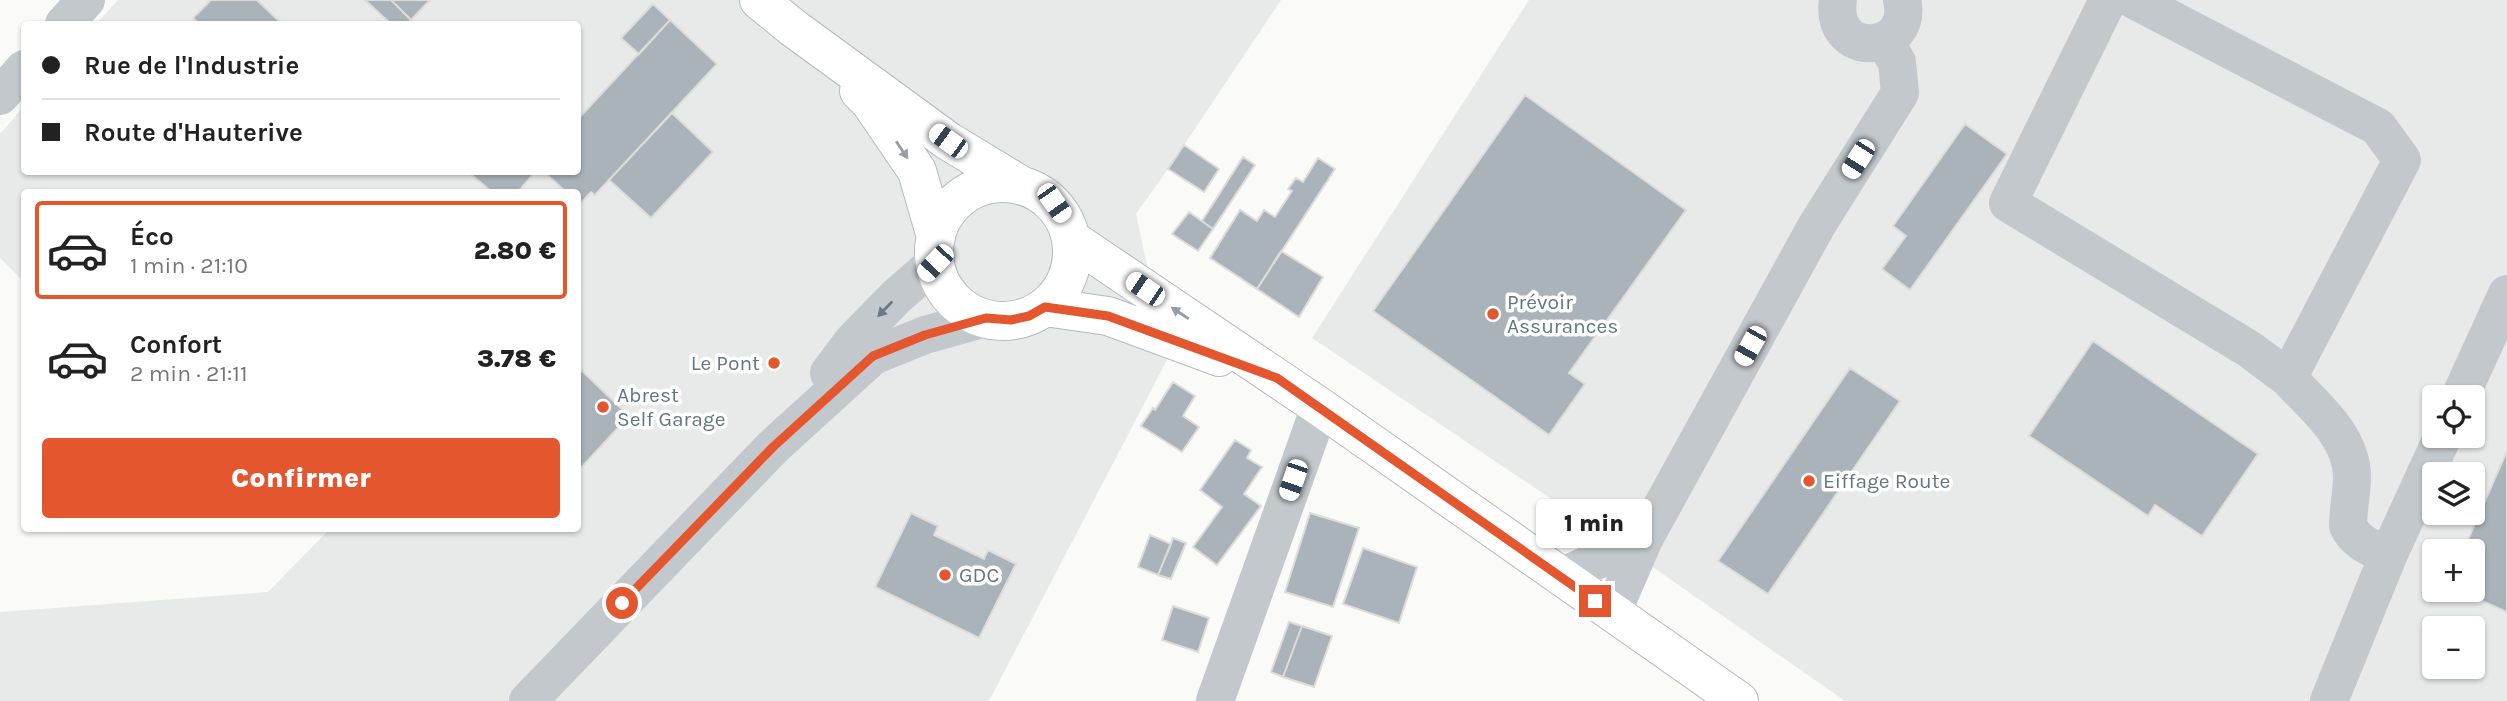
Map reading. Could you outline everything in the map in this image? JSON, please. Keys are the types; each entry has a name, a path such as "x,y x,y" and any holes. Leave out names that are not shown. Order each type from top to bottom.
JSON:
{"main road":[{"path":"772,8 948,141 1054,203 1065,220 1071,239 1072,258 1068,276 1059,293 1045,307 1029,316 1011,320 986,318 968,310 953,298 941,282 917,170 870,102 772,8"},
{"path":"935,250 944,216 957,200 976,188 997,183 1019,184"},
{"path":"1071,239 1320,407 1739,701"},
{"path":"1045,307 1108,316 1277,378"}],"street":[{"path":"67,21 86,0"},
{"path":"1838,0 1836,11 1839,25 1847,35 1858,42 1872,44 1884,41 1895,33 1902,22 1902,0"},
{"path":"2108,0 2008,203 2249,349 2288,378 2342,438 2349,455 2353,474 2348,526 2352,534 2361,543 2388,556"},
{"path":"2134,0 2378,127 2402,160 2288,378"},
{"path":"1612,613 1644,539 1817,225 1900,93 1897,62 1884,41"},
{"path":"0,96 21,72"},
{"path":"773,447 853,341 897,297 922,277 935,250"},
{"path":"2465,385 2507,294"},
{"path":"528,701 773,447 873,356 925,335 986,318"},
{"path":"1215,701 1320,407"},
{"path":"2329,701 2388,556 2438,448"},
{"path":"1561,578 1644,539"}],"shaded area":[{"path":"118,0 1281,0 1136,214 1167,360 989,701 0,701 0,612 268,592 327,532 581,532 581,189 21,189 21,279 0,258 0,134 21,110 21,175 581,175 581,21 99,21"},
{"path":"1529,0 2507,0 2507,701 1845,701 1657,570 1312,338"}],"building":[{"path":"211,0 257,0 279,21 196,21 193,18"},
{"path":"365,0 391,0 411,20 388,21"},
{"path":"391,0 430,0 411,20"},
{"path":"653,4 670,20 639,54 621,38"},
{"path":"670,20 717,64 595,195 591,192 581,203 581,189 563,189 547,175 581,175 581,116"},
{"path":"1525,95 1686,210 1569,373 1585,384 1549,435 1373,311"},
{"path":"672,113 713,152 651,218 609,180"},
{"path":"1965,124 2007,154 1910,290 1882,269 1906,236 1893,226"},
{"path":"1184,145 1219,169 1204,192 1168,169"},
{"path":"1243,157 1255,165 1213,229 1202,221"},
{"path":"1318,158 1335,169 1257,289 1210,258 1240,210 1257,221 1264,210 1275,217 1292,191 1288,189 1296,178 1303,182"},
{"path":"472,175 532,175 521,189 488,189"},
{"path":"1189,212 1213,229 1198,251 1172,234"},
{"path":"1281,251 1323,277 1299,317 1257,289"},
{"path":"2093,341 2258,454 2202,536 2155,505 2148,516 2029,436"},
{"name":"Le Pont","path":"774,357 781,361 773,370 767,365"},
{"name":"Eiffage Route","path":"1850,368 1900,401 1768,594 1718,561"},
{"path":"581,370 629,416 581,468"},
{"path":"1173,382 1195,396 1183,416 1199,427 1182,452 1141,426"},
{"path":"1235,440 1251,450 1247,458 1262,467 1244,494 1261,506 1217,565 1193,547 1222,507 1200,490"},
{"path":"2507,451 2507,612 2485,602 2485,539 2468,539 2474,525 2485,525 2485,501"},
{"name":"GDC","path":"911,513 938,526 934,535 984,559 988,550 1016,564 979,638 875,587"},
{"path":"1310,513 1359,528 1333,607 1285,592"},
{"path":"1150,535 1171,544 1158,575 1138,567"},
{"path":"1173,538 1186,543 1171,579 1158,575"},
{"path":"1363,548 1417,567 1399,623 1343,604"},
{"path":"1173,606 1209,618 1198,652 1162,640"},
{"path":"1289,622 1302,626 1283,677 1271,672"},
{"path":"1302,626 1332,636 1314,687 1283,677"}],"place":[{"name":"Prévoir Assurances","path":"1493,314"},
{"name":"Le Pont","path":"774,363"},
{"name":"Abrest Self Garage","path":"603,407"},
{"name":"Eiffage Route","path":"1809,481"},
{"name":"GDC","path":"945,575"}],"route":[{"path":"622,603 773,447 873,356 925,335 986,318 998,321 1029,316 1045,307 1108,316 1277,378 1595,601"}]}
